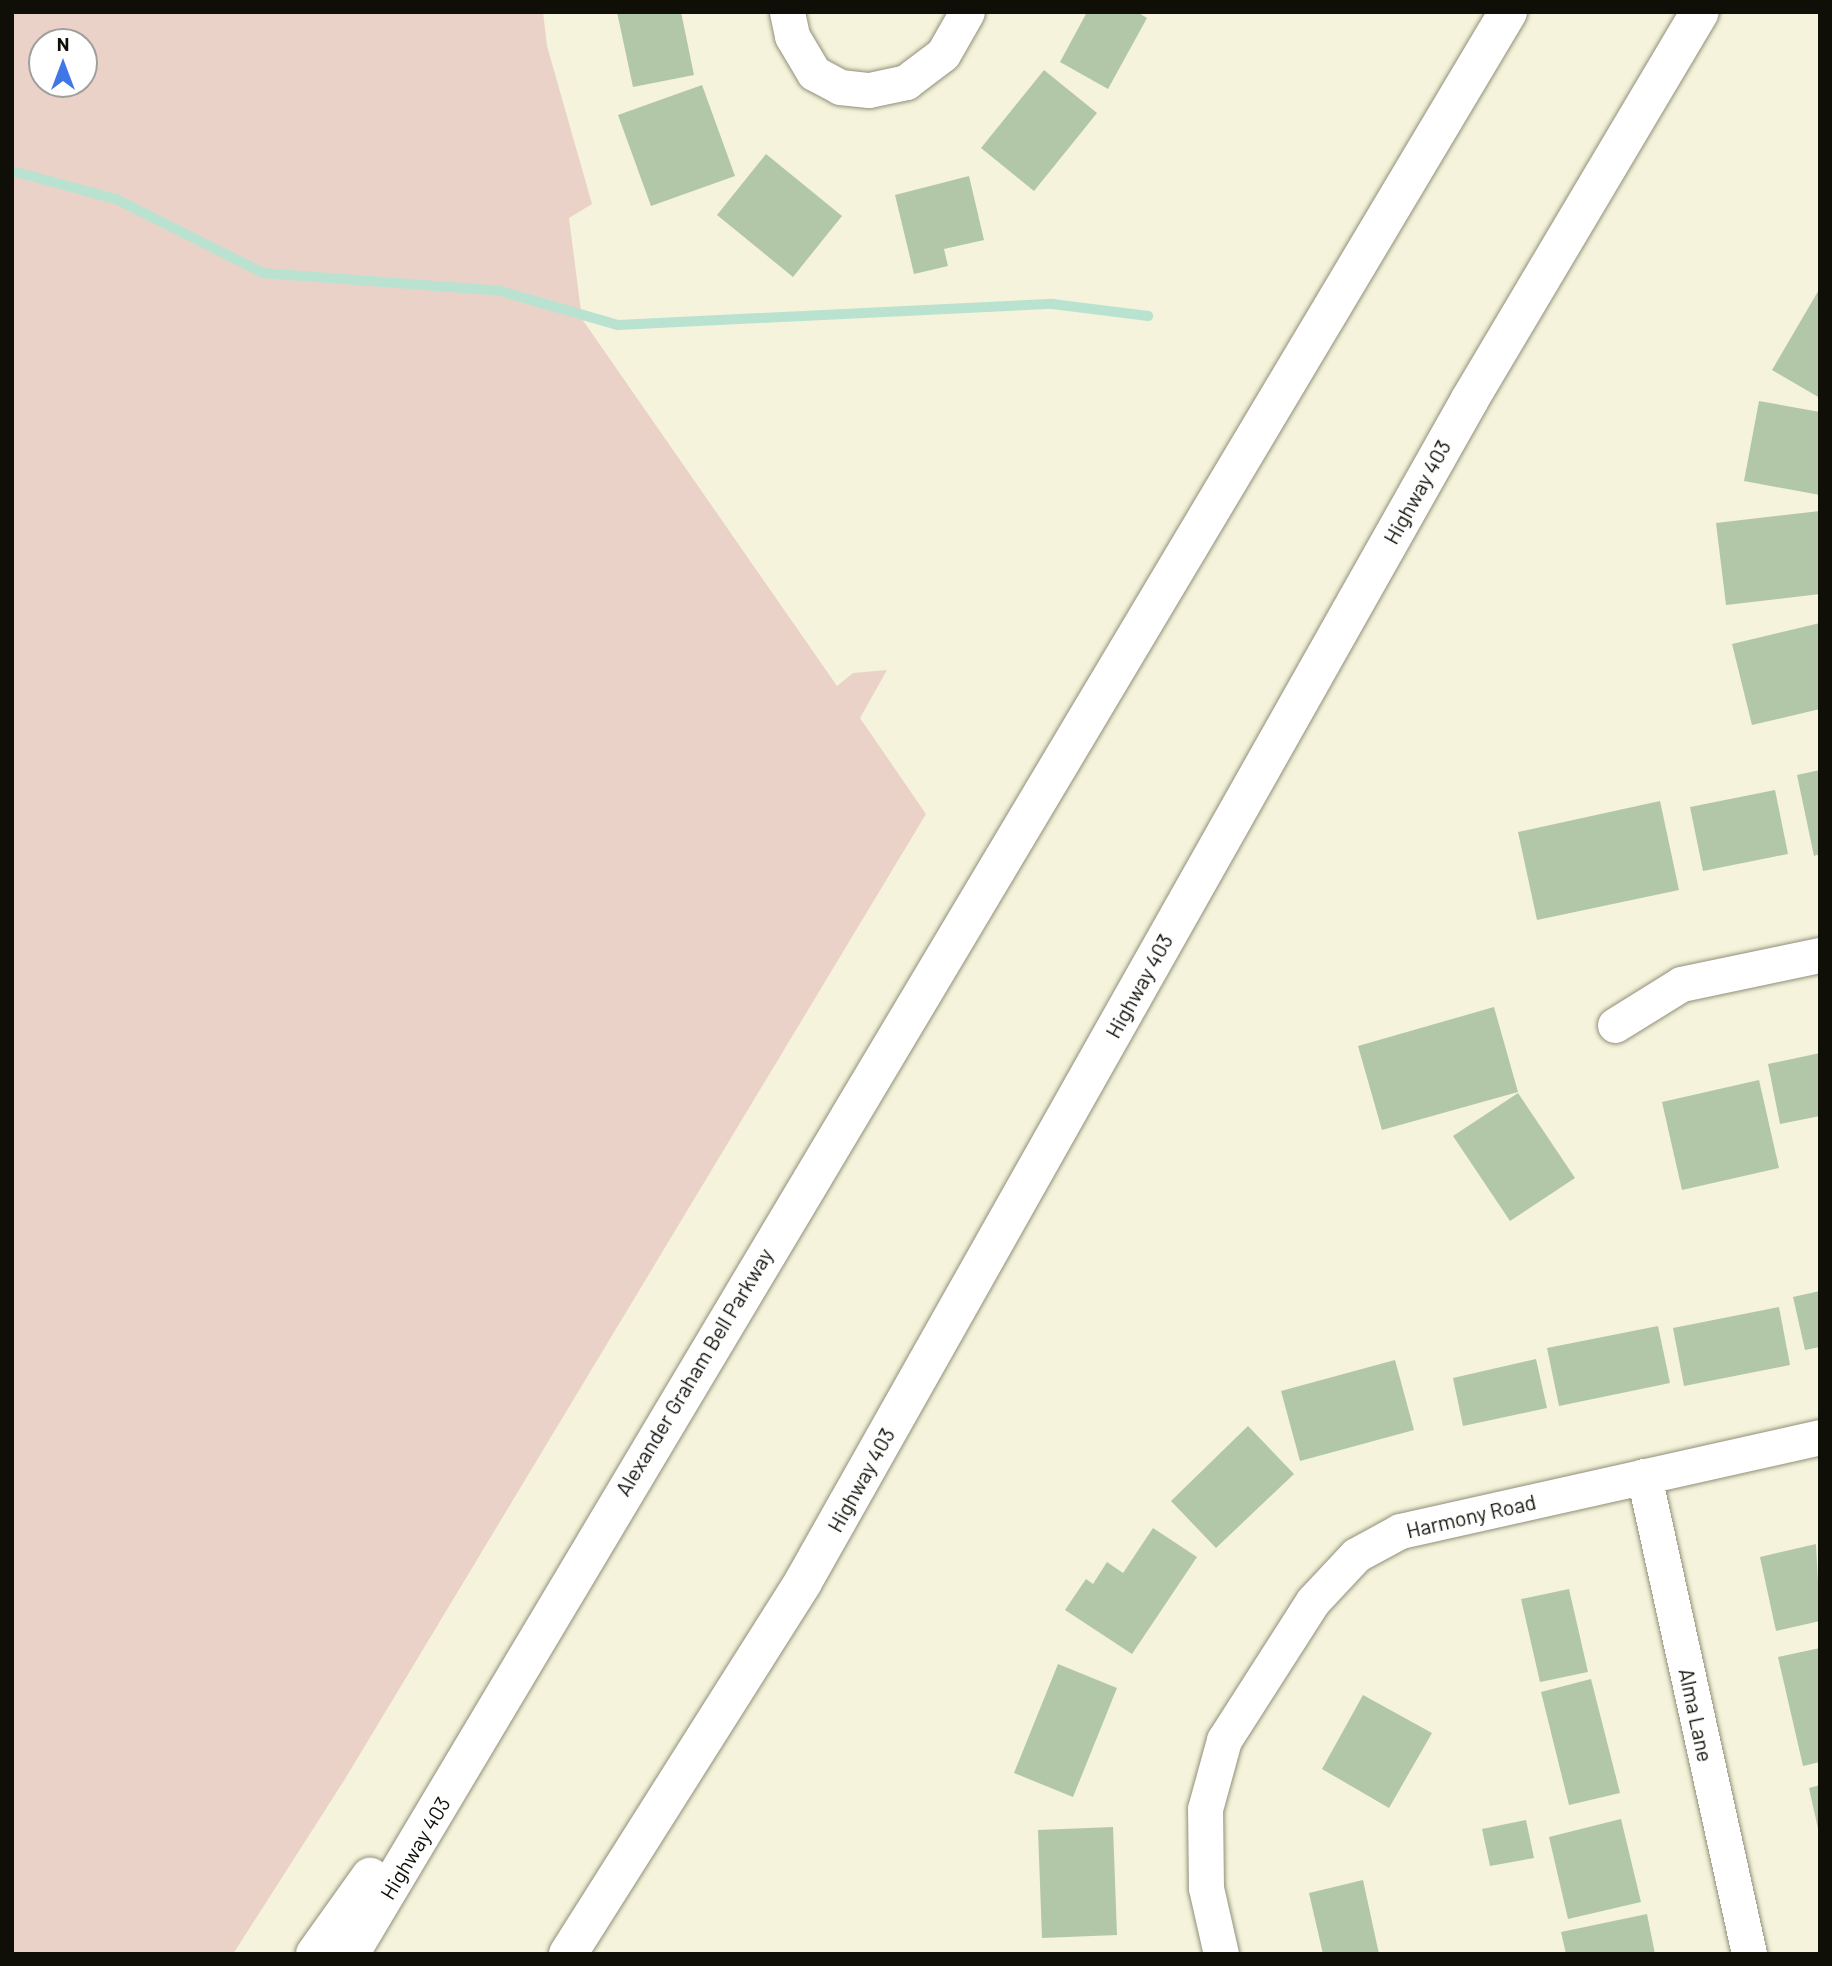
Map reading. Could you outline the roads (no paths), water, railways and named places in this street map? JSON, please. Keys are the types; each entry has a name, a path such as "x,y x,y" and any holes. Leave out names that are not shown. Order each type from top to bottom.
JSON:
{"highway":[{"name":"Alexander Graham Bell Parkway","path":"542,1632 849,1113 1508,12"},
{"name":"Highway 403","path":"568,1954 803,1583 1470,399 1700,12"},
{"name":"Highway 403","path":"350,1954 542,1632"},
{"path":"315,1954 542,1632"}],"street":[{"path":"787,12 792,36 814,73 840,87 869,90 906,82 943,54 967,12"},
{"path":"1615,1025 1681,984 1820,955"},
{"name":"Harmony Road","path":"1221,1954 1206,1888 1205,1809 1224,1740 1313,1601 1356,1555 1400,1531 1820,1437"},
{"name":"Alma Lane","path":"1644,1476 1749,1954"}],"waterway":[{"path":"12,171 116,199 263,273 500,291 618,325 1052,304 1148,316"}]}
